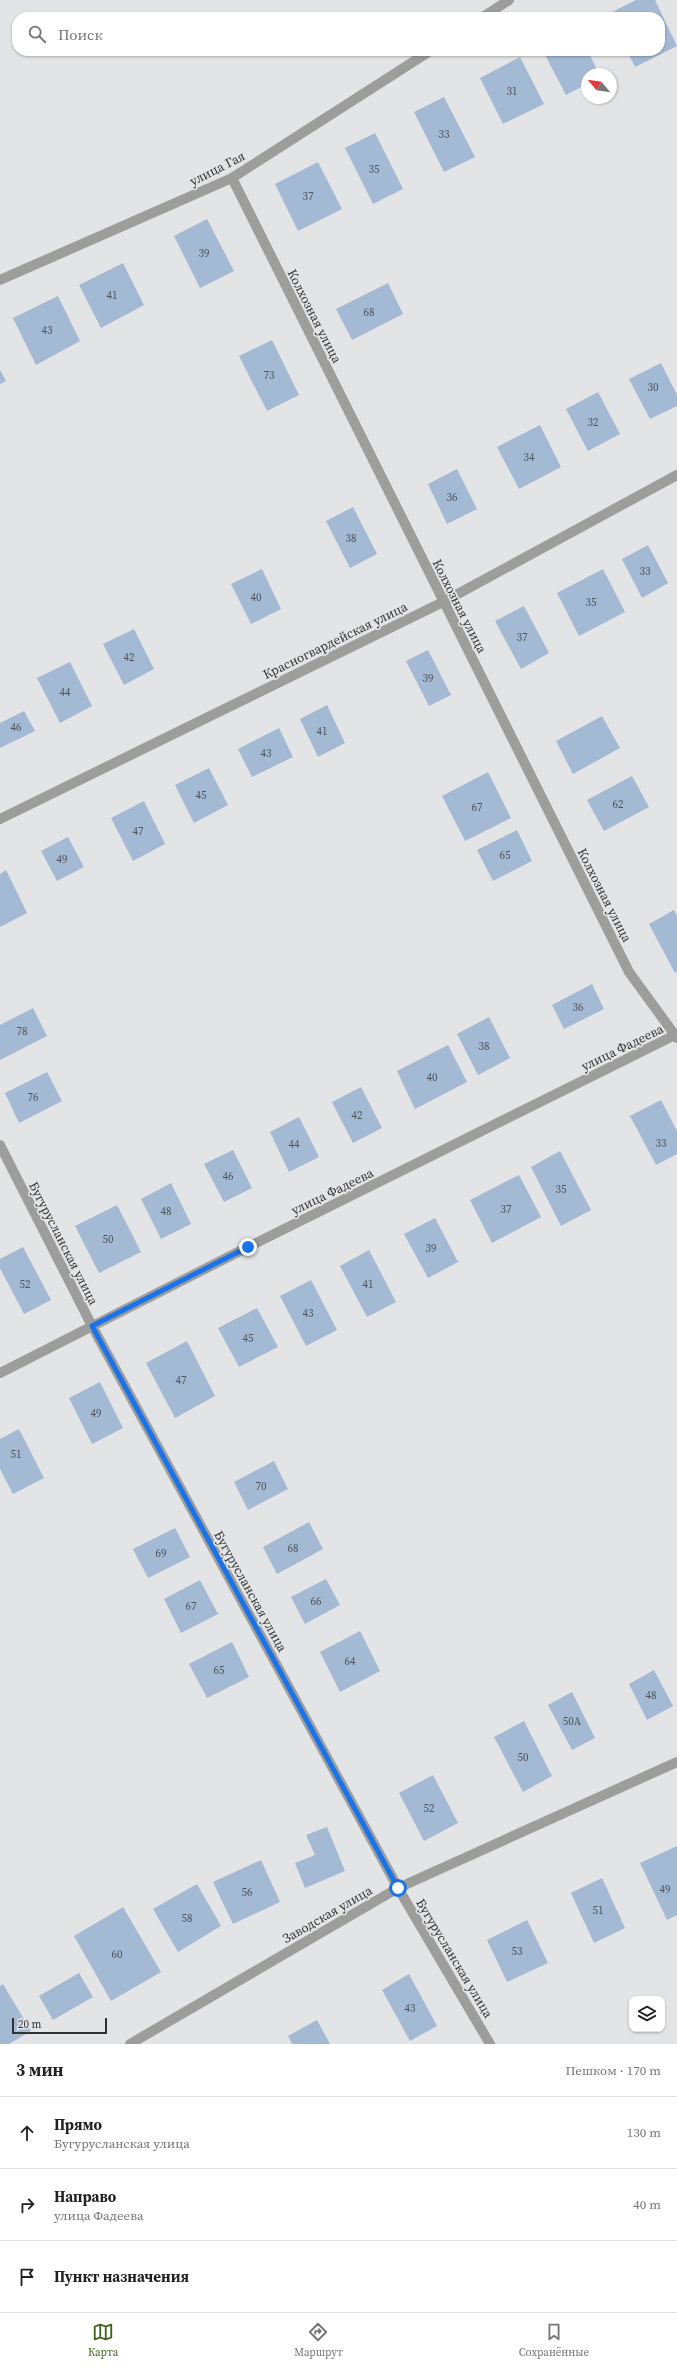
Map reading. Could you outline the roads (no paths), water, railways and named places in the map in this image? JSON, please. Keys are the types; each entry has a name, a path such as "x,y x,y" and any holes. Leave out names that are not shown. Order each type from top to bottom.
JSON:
{"street":[{"path":"491,12 509,0"},
{"name":"улица Гая","path":"0,280 232,178 422,56"},
{"name":"Колхозная улица","path":"232,178 629,972 677,1036"},
{"name":"Красногвардейская улица","path":"0,819 443,602 677,475"},
{"name":"улица Фадеева","path":"0,1373 677,1036"},
{"name":"Бугурусланская улица","path":"0,1145 92,1326 398,1888 490,2044"},
{"name":"Заводская улица","path":"130,2044 398,1888 677,1762"}]}
